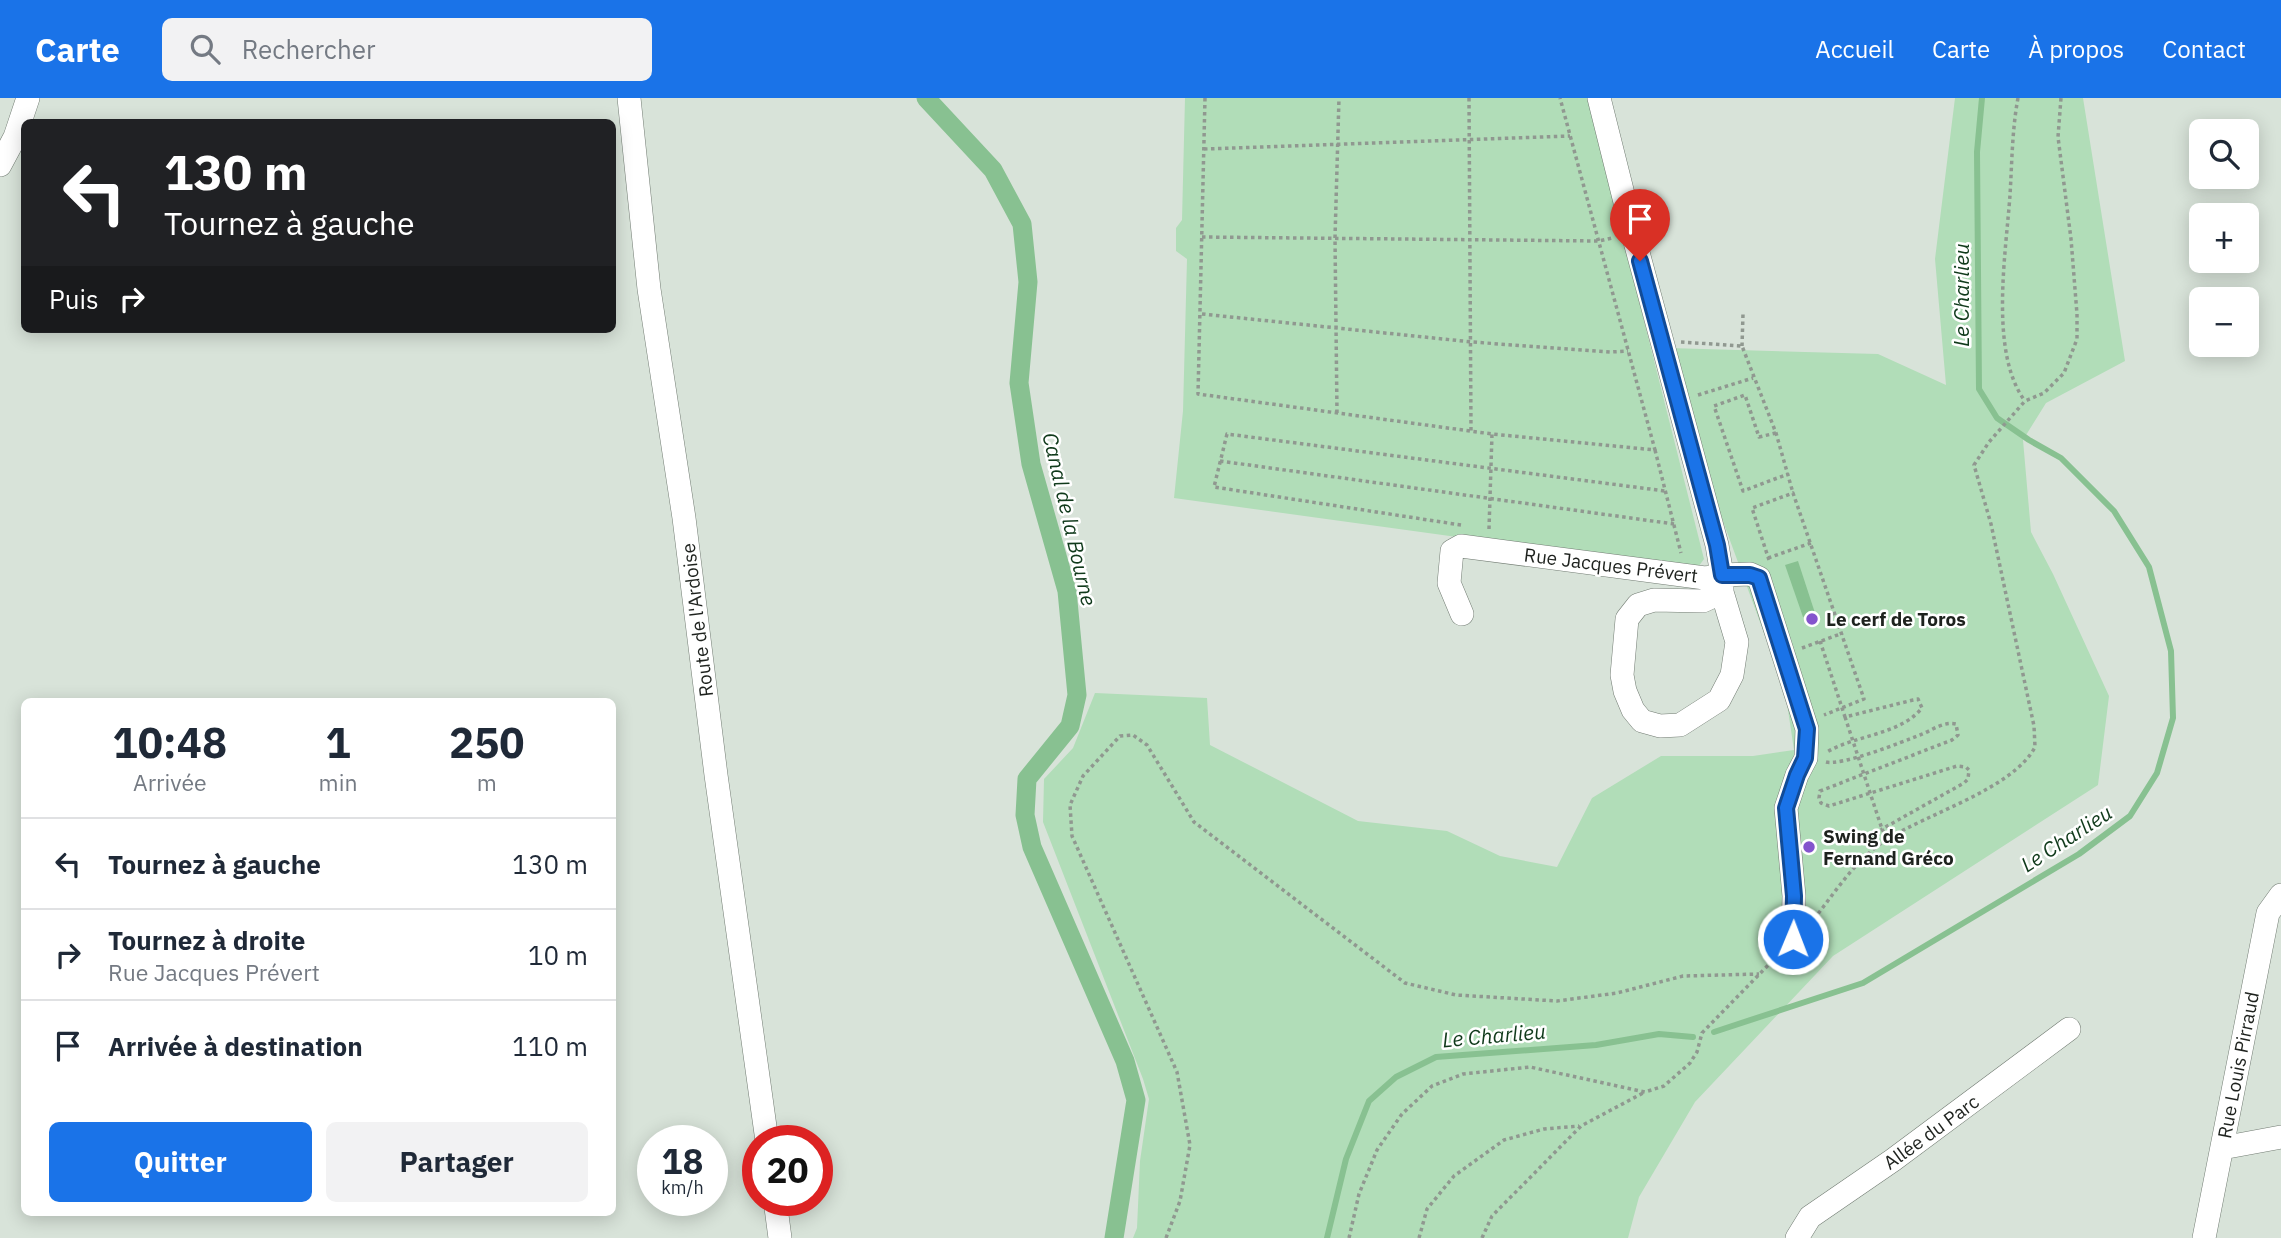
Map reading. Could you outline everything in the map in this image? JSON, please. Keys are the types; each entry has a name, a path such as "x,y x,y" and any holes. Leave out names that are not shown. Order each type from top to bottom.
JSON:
{"street":[{"path":"0,165 15,137 28,98"},
{"name":"Route de l'Ardoise","path":"629,98 649,289 684,518 765,1125"},
{"name":"Rue Jacques Prévert","path":"1462,614 1450,583 1452,551 1461,546 1705,578 1722,584 1717,545 1599,98"},
{"path":"1722,584 1737,642 1732,675 1719,700 1680,725 1660,726 1642,721 1633,710 1625,691 1622,675 1627,619 1638,605 1654,600 1703,601 1722,584 1750,575 1759,578 1807,729 1805,758 1786,808 1794,896 1793,939"},
{"name":"Rue Louis Pirraud","path":"2204,1238 2274,904"},
{"name":"Allée du Parc","path":"1797,1238 1810,1217 1893,1160 2070,1029"},
{"path":"2222,1148 2281,1137"},
{"path":"777,1216 780,1238"}],"path":[{"path":"1205,98 1199,394 1492,434 1655,450"},
{"path":"1337,413 1335,238 1339,98"},
{"path":"1469,98 1471,431"},
{"path":"1560,98 1682,555 1668,553"},
{"path":"2018,98 2002,302 2007,363 2017,390 2025,401"},
{"path":"1482,1238 1492,1216 1581,1126 1645,1092 1664,1086 1684,1071 1697,1052 1702,1033 1809,925 1863,857 1887,839 2013,774 2035,747 2034,726 2008,601 1974,465 1989,442 2025,401 2044,393 2064,373 2077,339 2071,239 2058,137 2061,98"},
{"path":"1204,149 1570,136"},
{"path":"1202,237 1599,241"},
{"path":"1202,314 1472,342 1628,351"},
{"path":"1743,314 1742,346 1776,433 1793,493 1864,699 1821,716"},
{"path":"1662,341 1742,346"},
{"path":"1678,402 1753,378"},
{"path":"1776,433 1759,437 1745,395 1714,407 1743,491 1788,474"},
{"path":"1462,525 1214,487 1227,434 1665,491"},
{"path":"1489,529 1492,434"},
{"path":"1220,461 1674,523"},
{"path":"1773,571 1752,508 1793,493"},
{"path":"1768,558 1811,543"},
{"path":"1798,650 1843,633"},
{"path":"1819,641 1887,839"},
{"path":"1845,717 1918,699 1922,708 1917,714 1883,731 1828,751 1824,757 1826,762 1833,764 1857,757 1946,723 1956,724 1958,728 1958,735 1952,740 1820,791 1819,797 1823,805 1829,806 1956,766 1969,770 1968,779 1964,783 1882,829"},
{"path":"1166,1238 1180,1201 1190,1145 1177,1072 1072,836 1070,805 1083,776 1120,736 1133,735 1147,746 1194,822 1405,983 1456,995 1557,1001 1617,993 1684,976 1759,974"},
{"path":"1349,1238 1359,1194 1377,1150 1402,1114 1432,1086 1463,1074 1530,1067 1645,1092"},
{"path":"1419,1238 1427,1209 1454,1176 1504,1140 1544,1129 1581,1126"}],"shaded area":[{"path":"1185,98 1588,98 1704,559 1696,570 1174,498 1183,411 1187,259 1176,251 1176,228 1182,220"},
{"path":"1955,98 2083,98 2125,361 2046,403 2023,440 2031,532 2109,696 2098,785 1833,956 1695,1102 1639,1197 1628,1238 1133,1238 1137,1228 1140,1161 1149,1099 1043,822 1044,779 1073,748 1095,693 1207,698 1210,745 1358,821 1447,831 1500,856 1557,867 1592,798 1661,756 1753,756 1794,750 1785,690 1710,486 1669,348 1878,354 1946,385 1935,259"},
{"path":"1798,561 1815,613 1803,617 1785,565"}],"waterway":[{"name":"Canal de la Bourne","path":"926,98 993,170 1022,224 1028,282 1019,383 1031,464 1067,591 1077,695 1070,726 1027,779 1025,815 1032,847 1125,1061 1136,1100 1114,1238"},
{"name":"Le Charlieu","path":"1714,1032 1863,983 2079,854 2130,816 2157,773 2173,718 2171,651 2149,567 2114,511 2061,458 1997,418 1979,389 1977,152 1982,98"},
{"name":"Le Charlieu","path":"1327,1238 1346,1159 1369,1101 1396,1077 1436,1057 1596,1045 1659,1034 1693,1037"}],"place":[{"name":"Le cerf de Toros","path":"1812,619"},
{"name":"Swing de Fernand Gréco","path":"1809,847"}],"route":[{"path":"1640,261 1717,545 1722,575 1750,575 1759,578 1764,587 1807,729 1805,758 1786,808 1794,896 1793,939"}]}
